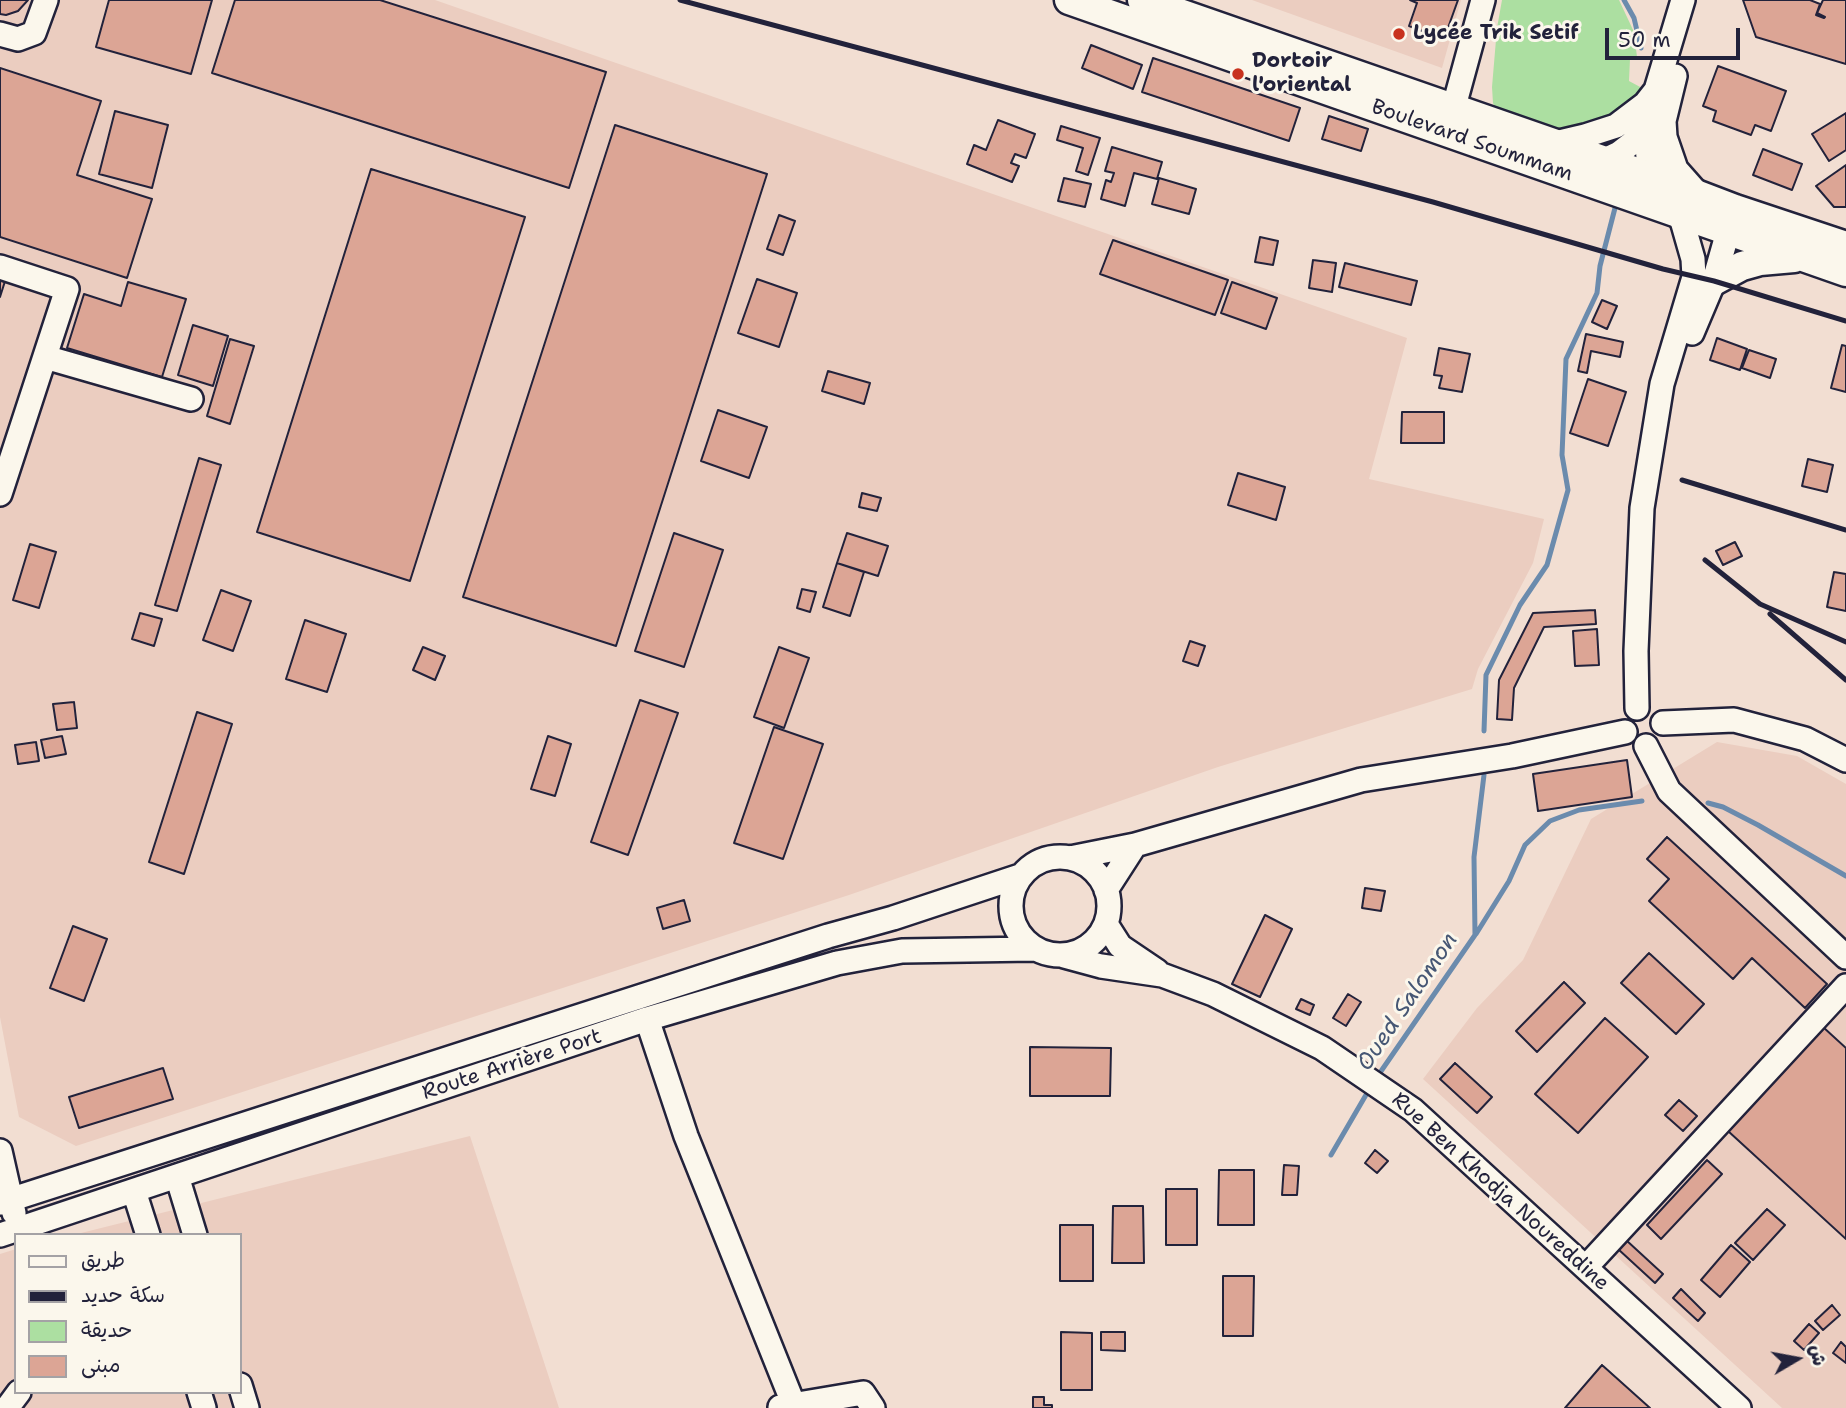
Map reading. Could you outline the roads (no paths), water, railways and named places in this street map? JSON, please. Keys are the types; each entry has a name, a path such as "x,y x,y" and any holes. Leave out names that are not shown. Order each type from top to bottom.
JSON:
{"main road":[{"name":"Boulevard Soummam","path":"1069,0 1564,174 1711,213 1800,248"},
{"name":"Boulevard Soummam","path":"1142,0 1654,178 1711,213"},
{"path":"1704,279 1800,248 1846,246"},
{"path":"1800,248 1846,272"}],"street":[{"path":"0,34 18,39 34,33 46,0"},
{"path":"1453,110 1483,0"},
{"path":"1637,708 1636,651 1642,508 1657,428 1674,389 1696,324 1711,213 1676,169 1670,155 1664,121 1663,90 1683,0"},
{"path":"1564,174 1604,161 1632,143 1646,126 1699,0"},
{"path":"1551,144 1616,126 1663,90"},
{"path":"1646,126 1648,158 1654,178"},
{"path":"1704,279 1693,260 1711,213"},
{"path":"0,267 67,289 0,494"},
{"path":"45,357 191,399"},
{"path":"1637,708 1650,708 1663,723 1661,736 1646,746 1635,744 1625,732 1628,715 1637,708"},
{"path":"1663,723 1734,720 1805,739 1846,760"},
{"path":"1070,858 1086,864 1098,875 1109,901 1106,925 1089,946 1077,953 1064,956 1048,954 1034,949 1022,938 1013,923 1010,907 1020,876 1030,866 1042,860 1070,858 1135,845 1361,780 1512,756 1625,732"},
{"path":"1646,746 1669,792 1846,957"},
{"path":"1106,890 1135,845"},
{"name":"Route Arrière Port","path":"5,1202 1020,876"},
{"name":"Rue Ben Khodja Noureddine","path":"1106,925 1120,946 1162,975"},
{"name":"Route Arrière Port","path":"10,1232 55,1226 134,1191 177,1176 648,1019 836,963 902,951 1034,949"},
{"name":"Rue Ben Khodja Noureddine","path":"1064,956 1101,966 1162,975 1224,999 1322,1048 1413,1110 1739,1408"},
{"path":"1586,1267 1846,986"},
{"path":"648,1019 685,1136 785,1406 863,1393 873,1408"},
{"path":"0,1151 10,1232"},
{"path":"177,1176 194,1233"},
{"path":"134,1191 147,1233"},
{"path":"242,1391 247,1408"}],"waterway":[{"name":"Oued Salomon","path":"1624,0 1634,18 1641,48"},
{"name":"Oued Salomon","path":"1484,731 1486,675 1520,605 1547,565 1568,490 1562,455 1566,359 1597,293 1600,266 1615,208"},
{"name":"Oued Salomon","path":"1377,1077 1475,935 1474,857 1484,775"},
{"path":"1476,934 1509,881 1525,845 1550,821 1579,810 1642,801"},
{"path":"1708,803 1723,807 1758,825 1846,876"},
{"name":"Oued Salomon","path":"1331,1155 1370,1088"}],"railway":[{"path":"680,0 1433,202 1846,321"},
{"path":"1682,480 1846,530"},
{"path":"1705,560 1760,604 1846,642"},
{"path":"1770,614 1846,680"}],"place":[{"name":"Lycée Trik Setif","path":"1399,34"},
{"name":"Dortoir l'oriental","path":"1238,74"}]}
